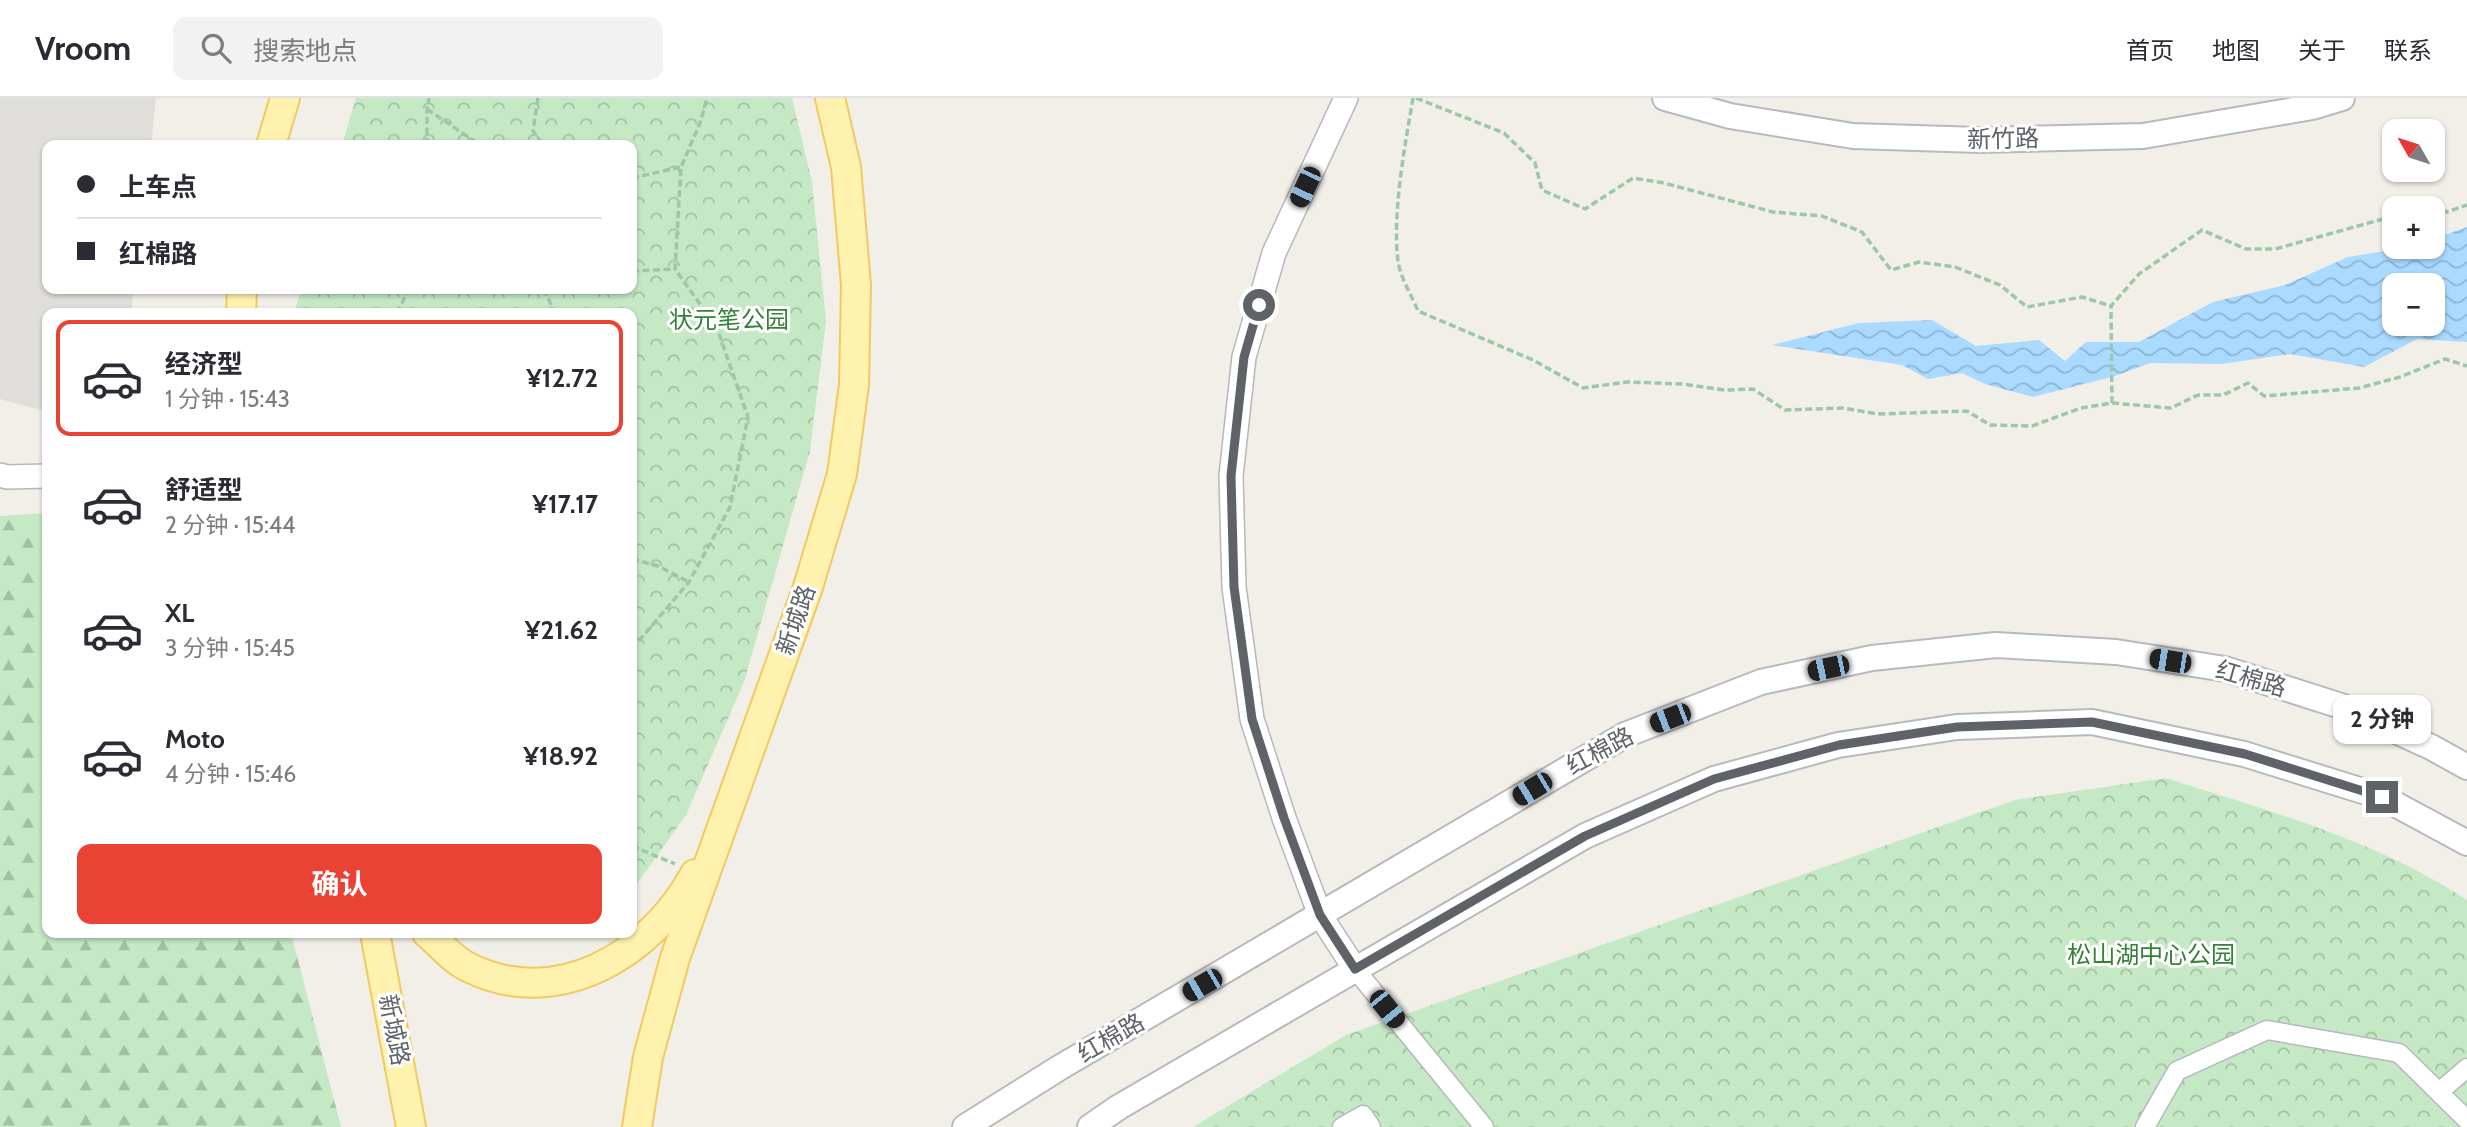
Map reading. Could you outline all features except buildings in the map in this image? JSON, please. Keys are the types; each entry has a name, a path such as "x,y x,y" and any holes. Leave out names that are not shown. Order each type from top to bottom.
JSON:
{"main road":[{"path":"272,140 285,98"},
{"name":"新城路","path":"637,1127 648,1057 675,958 808,587 842,474 854,385 856,285 846,167 830,98"},
{"name":"新竹路","path":"1665,98 1730,116 1853,136 1979,140 2143,135 2312,107 2342,98"},
{"name":"红棉路","path":"965,1127 1059,1068 1625,736 1761,682 1872,658 1996,645 2116,652 2225,669 2341,706 2431,747 2467,767"},
{"path":"1090,1127 1585,836 1714,779 1839,745 1957,727 2092,722 2245,754 2382,797 2467,843"},
{"path":"433,938 466,966 511,983 559,981 604,967 647,937 689,884 723,822"},
{"name":"新城路","path":"376,938 411,1127"}],"street":[{"path":"1346,98 1274,253 1244,357 1231,476 1234,587 1252,719 1284,818 1320,915 1355,969 1484,1127"},
{"path":"0,475 42,477"},
{"path":"2145,1127 2177,1071 2267,1030 2399,1054 2467,1120"},
{"path":"2439,1092 2467,1068"},
{"path":"1342,1127 1363,1115 1371,1127"}],"path":[{"path":"427,140 429,98"},
{"path":"538,98 533,131 539,140"},
{"path":"637,643 689,582 730,507 748,417 717,328 675,269 681,167 701,123 707,98"},
{"path":"2111,306 2082,297 2027,307 2000,285 1955,268 1919,262 1891,270 1862,232 1822,215 1773,212 1664,183 1633,178 1585,209 1542,190 1535,163 1504,133 1414,98 1406,138 1398,214 1398,263 1418,312 1533,360 1583,388 1627,382 1682,384 1724,390 1753,389 1785,410 1843,408 1878,414 1967,411 1990,425 2032,426 2081,408 2112,403 2171,408 2198,395 2223,395 2248,383 2264,396 2359,388 2400,377 2445,359 2467,366"},
{"path":"427,109 474,140"},
{"path":"637,176 681,167"},
{"path":"2445,211 2467,205"},
{"path":"2112,403 2111,306 2139,274 2202,230 2246,249 2275,249 2382,219"},
{"path":"637,271 675,269"},
{"path":"637,560 658,566 689,582"},
{"path":"637,848 696,872"}],"shaded area":[{"path":"0,98 156,98 152,140 42,140 42,294 133,294 132,308 42,308 42,411 0,399"}],"green space":[{"name":"状元笔公园","path":"356,98 792,98 812,182 826,321 810,451 744,682 686,815 637,884 637,308 296,308 300,294 637,294 637,140 343,140"},
{"path":"42,513 42,938 292,938 341,1127 0,1127 0,516"},
{"name":"松山湖中心公园","path":"2166,778 2283,815 2359,844 2396,860 2467,900 2467,1127 1193,1127 1346,1035 2015,800"}],"water":[{"path":"2467,227 2467,342 2417,339 2364,367 2290,354 2221,364 2150,363 2115,376 2033,397 1985,384 1962,373 1928,379 1902,365 1772,345 1859,323 1932,320 1976,346 2039,340 2065,361 2086,342 2139,342 2213,302 2285,285 2348,257 2382,251 2382,259 2445,259 2445,235"}],"route":[{"path":"1259,305 1244,357 1231,476 1234,587 1252,719 1284,818 1320,915 1355,969 1585,836 1714,779 1839,745 1957,727 2092,722 2245,754 2382,797"}]}
